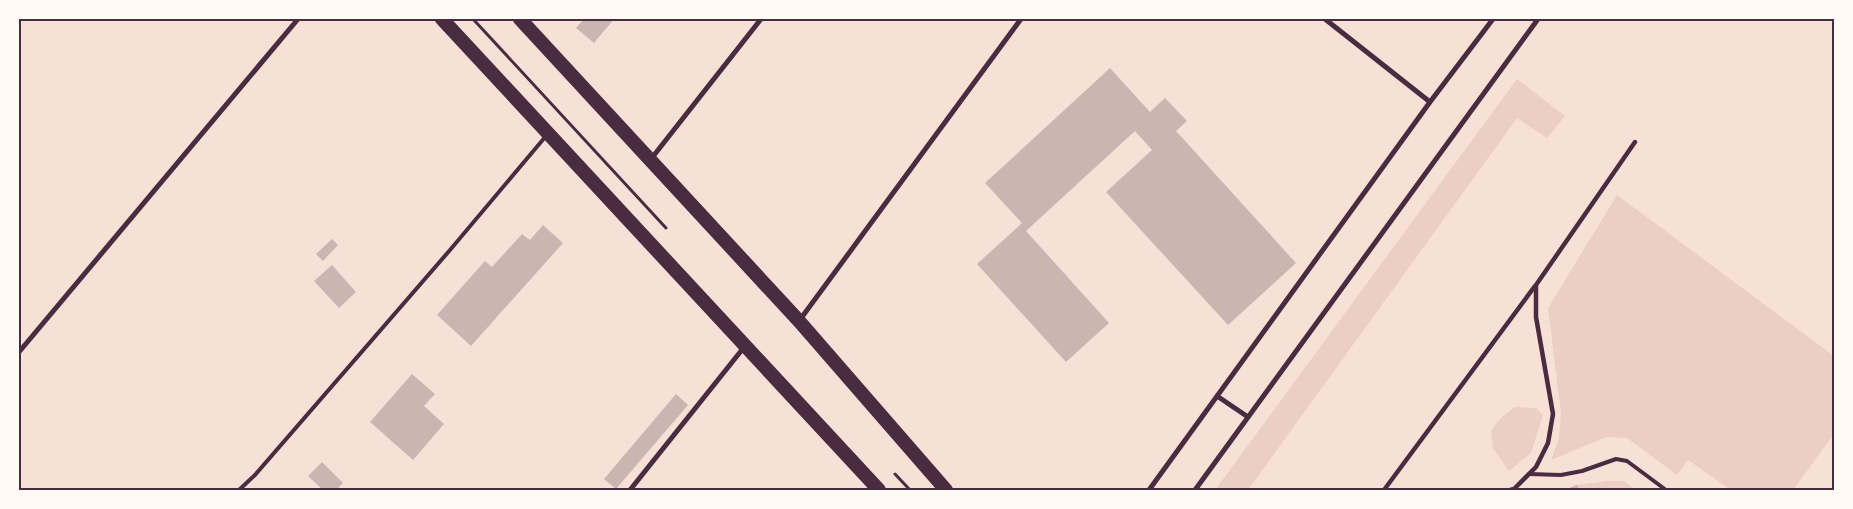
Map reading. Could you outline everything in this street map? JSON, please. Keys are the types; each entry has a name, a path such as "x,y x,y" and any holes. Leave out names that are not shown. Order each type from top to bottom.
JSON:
{"highway":[{"path":"442,19 549,132 879,490"},
{"path":"520,19 799,321 946,490"}],"street":[{"path":"19,352 298,19"},
{"path":"650,160 761,19"},
{"path":"799,321 1021,19"},
{"path":"1325,19 1430,102"},
{"path":"1149,490 1430,102 1493,19"},
{"path":"1195,490 1538,19"},
{"path":"1384,490 1536,285 1635,142"},
{"path":"1510,490 1514,489 1536,467 1548,443 1553,414 1536,317 1536,285"},
{"path":"630,490 746,346"},
{"path":"1217,396 1248,417"}],"lane":[{"path":"239,490 255,475 450,250 549,132"},
{"path":"1529,474 1561,476 1616,459 1627,462 1666,490"}],"shaded area":[{"path":"1517,79 1565,116 1547,138 1517,118 1248,490 1215,490"},
{"path":"1617,195 1834,356 1834,434 1793,490 1731,490 1688,460 1677,475 1627,438 1606,437 1551,460 1559,438 1561,413 1548,308"},
{"path":"1515,407 1536,408 1543,415 1531,453 1509,471 1493,448 1491,430 1501,418"},
{"path":"1624,481 1636,490 1564,490 1577,485"}],"building":[{"path":"584,19 614,19 594,43 576,28"},
{"path":"1110,68 1150,112 1165,98 1187,121 1176,131 1296,263 1228,325 1106,192 1152,150 1135,131 1026,231 1109,323 1066,362 977,264 1022,223 985,183"},
{"path":"543,225 563,243 471,346 437,315 485,261 492,267 522,234 530,240"},
{"path":"332,239 338,245 323,261 316,254"},
{"path":"332,265 356,292 339,308 314,281"},
{"path":"412,374 435,394 424,406 444,424 413,460 370,422"},
{"path":"676,394 688,405 616,489 604,479"},
{"path":"322,462 343,483 336,490 323,490 308,476"},
{"path":"1577,485 1579,490 1564,490"}]}
